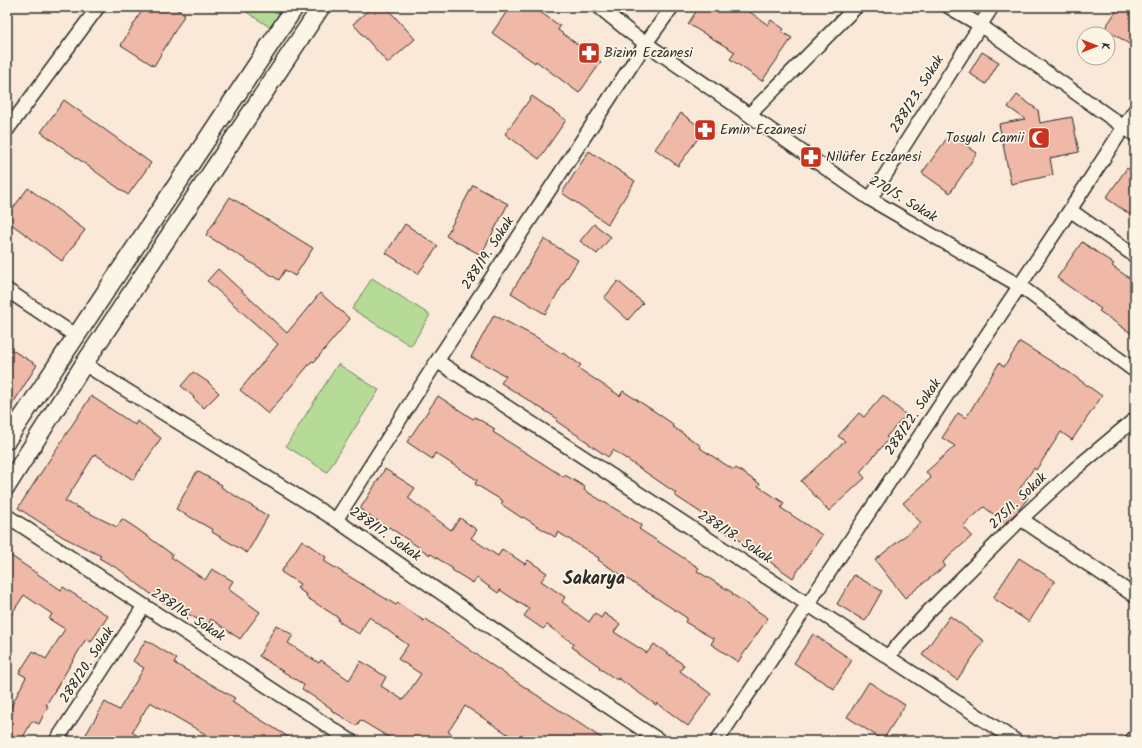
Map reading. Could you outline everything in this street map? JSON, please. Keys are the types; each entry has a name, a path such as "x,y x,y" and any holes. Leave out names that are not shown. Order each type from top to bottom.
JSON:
{"street":[{"path":"7,130 98,7"},
{"path":"7,440 295,7"},
{"path":"7,486 84,364 321,7"},
{"name":"270/5. Sokak","path":"599,7 646,43 870,199 1020,286 1135,370"},
{"name":"288/19. Sokak","path":"336,520 437,360 646,43 672,7"},
{"path":"749,115 856,7"},
{"path":"949,7 980,25 1135,135"},
{"name":"288/23. Sokak","path":"870,199 992,7"},
{"name":"288/22. Sokak","path":"717,741 1020,286 1135,110"},
{"path":"1070,210 1135,256"},
{"path":"7,290 76,336"},
{"name":"288/18. Sokak","path":"437,360 1016,741"},
{"name":"288/17. Sokak","path":"84,364 336,520 538,660 660,741"},
{"name":"275/1. Sokak","path":"888,656 928,612 1021,519 1074,470 1135,419"},
{"name":"288/16. Sokak","path":"7,516 351,741"},
{"path":"1021,519 1135,596"},
{"name":"288/20. Sokak","path":"56,741 144,606"},
{"path":"1130,741 1135,737"}],"green space":[{"path":"239,7 283,7 271,28"},
{"path":"372,278 430,315 411,346 352,309"},
{"path":"338,364 379,390 327,472 286,446"}],"building":[{"path":"144,7 173,7 185,14 154,66 121,45"},
{"path":"372,7 386,7 415,39 388,63 353,24"},
{"path":"510,7 533,7 560,26 558,30 601,62 579,93 536,61 535,63 492,33"},
{"path":"699,7 743,7 768,25 771,20 784,29 782,32 792,38 762,81 730,59 735,52 688,24"},
{"path":"1119,7 1135,7 1135,48 1116,35 1116,26 1106,26"},
{"path":"982,52 999,62 986,84 969,73"},
{"name":"Tosyalı Camii","path":"1017,95 1038,110 1040,123 1072,117 1079,152 1050,158 1053,175 1011,184 999,124 1025,119 1008,107"},
{"path":"532,96 566,120 539,159 505,134"},
{"path":"64,100 151,163 128,195 41,132"},
{"path":"681,113 704,130 678,166 655,149"},
{"path":"950,134 977,153 950,193 922,173"},
{"path":"589,151 635,181 608,224 562,193"},
{"path":"1127,168 1135,174 1135,218 1106,198"},
{"path":"473,185 508,204 481,255 446,236"},
{"path":"28,188 85,230 62,261 7,221 7,216"},
{"path":"230,197 313,248 295,276 285,270 279,280 206,235"},
{"path":"405,224 438,246 418,274 386,253"},
{"path":"594,224 611,237 597,254 580,241"},
{"path":"544,239 578,260 545,314 511,293"},
{"path":"1082,242 1114,264 1112,266 1135,282 1135,336 1099,311 1101,309 1057,278"},
{"path":"218,269 287,333 320,293 350,319 314,362 312,361 268,414 240,390 278,344 207,281"},
{"path":"618,281 643,303 628,320 604,298"},
{"path":"494,315 536,337 562,354 563,353 581,365 578,368 620,396 623,391 654,411 673,424 672,426 701,446 700,448 734,470 736,468 760,484 758,486 784,503 781,508 822,535 793,578 760,555 761,554 704,519 706,516 674,495 676,493 613,450 608,457 589,444 556,421 558,419 501,383 506,376 471,357"},
{"path":"1020,342 1070,373 1102,396 1072,440 1061,432 1036,470 1034,468 1018,491 1028,498 1018,511 1005,523 984,507 963,526 972,536 943,562 945,566 905,598 875,560 921,523 903,503 931,478 926,472 955,446 942,438 958,413 966,418 999,363 1004,367"},
{"path":"7,347 37,365 7,413"},
{"path":"193,372 208,382 219,393 204,408 181,386"},
{"path":"883,395 906,415 886,437 889,439 860,472 865,478 829,511 801,481 845,441 838,436 859,413 864,417"},
{"path":"91,396 135,425 137,421 161,438 133,480 95,454 65,501 117,527 122,519 173,555 171,557 205,580 212,569 233,581 228,589 260,612 240,639 211,619 208,625 179,609 178,612 152,595 120,570 99,558 101,556 63,537 18,508"},
{"path":"438,396 473,419 475,417 495,429 493,432 564,477 565,475 585,487 584,490 642,525 639,529 699,568 697,571 733,593 732,594 768,618 738,662 711,644 714,639 685,622 687,618 598,560 599,558 558,532 555,537 523,517 522,518 501,504 503,501 475,484 477,480 435,453 432,459 407,442"},
{"path":"385,469 415,488 408,498 451,530 460,518 477,530 471,538 498,556 502,549 525,564 528,560 547,573 541,581 565,597 562,602 589,622 595,613 601,618 604,613 620,624 614,632 647,653 654,644 684,665 680,671 711,694 688,726 657,703 656,705 618,678 617,680 599,668 600,667 572,647 574,644 547,625 543,629 524,616 529,609 500,590 498,593 477,578 473,583 452,570 453,569 431,554 430,555 360,509"},
{"path":"197,471 222,485 221,487 268,516 247,553 212,532 213,530 176,509"},
{"path":"302,540 326,557 324,561 396,605 398,603 424,621 426,619 493,666 606,741 518,741 465,706 448,732 463,741 395,741 360,720 357,726 331,710 332,709 302,689 304,685 259,656 276,625 293,635 288,643 319,663 321,660 349,680 361,661 386,677 381,686 403,700 421,674 398,659 408,645 369,617 359,634 338,621 339,618 306,597 307,595 297,588 300,584 281,572"},
{"path":"7,553 61,590 63,587 108,616 91,642 86,639 46,705 48,706 39,724 32,721 21,741 7,741 7,715 26,677 19,673 33,651 46,659 65,629 49,619 52,614 24,595 7,621"},
{"path":"1019,558 1055,581 1029,622 993,598"},
{"path":"854,575 882,591 865,621 837,604"},
{"path":"950,616 984,641 957,680 922,655"},
{"path":"813,634 852,660 834,689 794,663"},
{"path":"146,640 177,659 174,663 235,698 232,702 295,741 217,741 150,702 132,732 146,741 82,741 105,702 119,710 144,668 133,661"},
{"path":"869,682 905,705 883,740 847,717"}],"place":[{"name":"Bizim Eczanesi","path":"589,53"},
{"name":"Emin Eczanesi","path":"705,130"},
{"name":"Tosyalı Camii","path":"1039,138"},
{"name":"Nilüfer Eczanesi","path":"811,157"}],"district":[{"name":"Sakarya","path":"594,579"}]}
